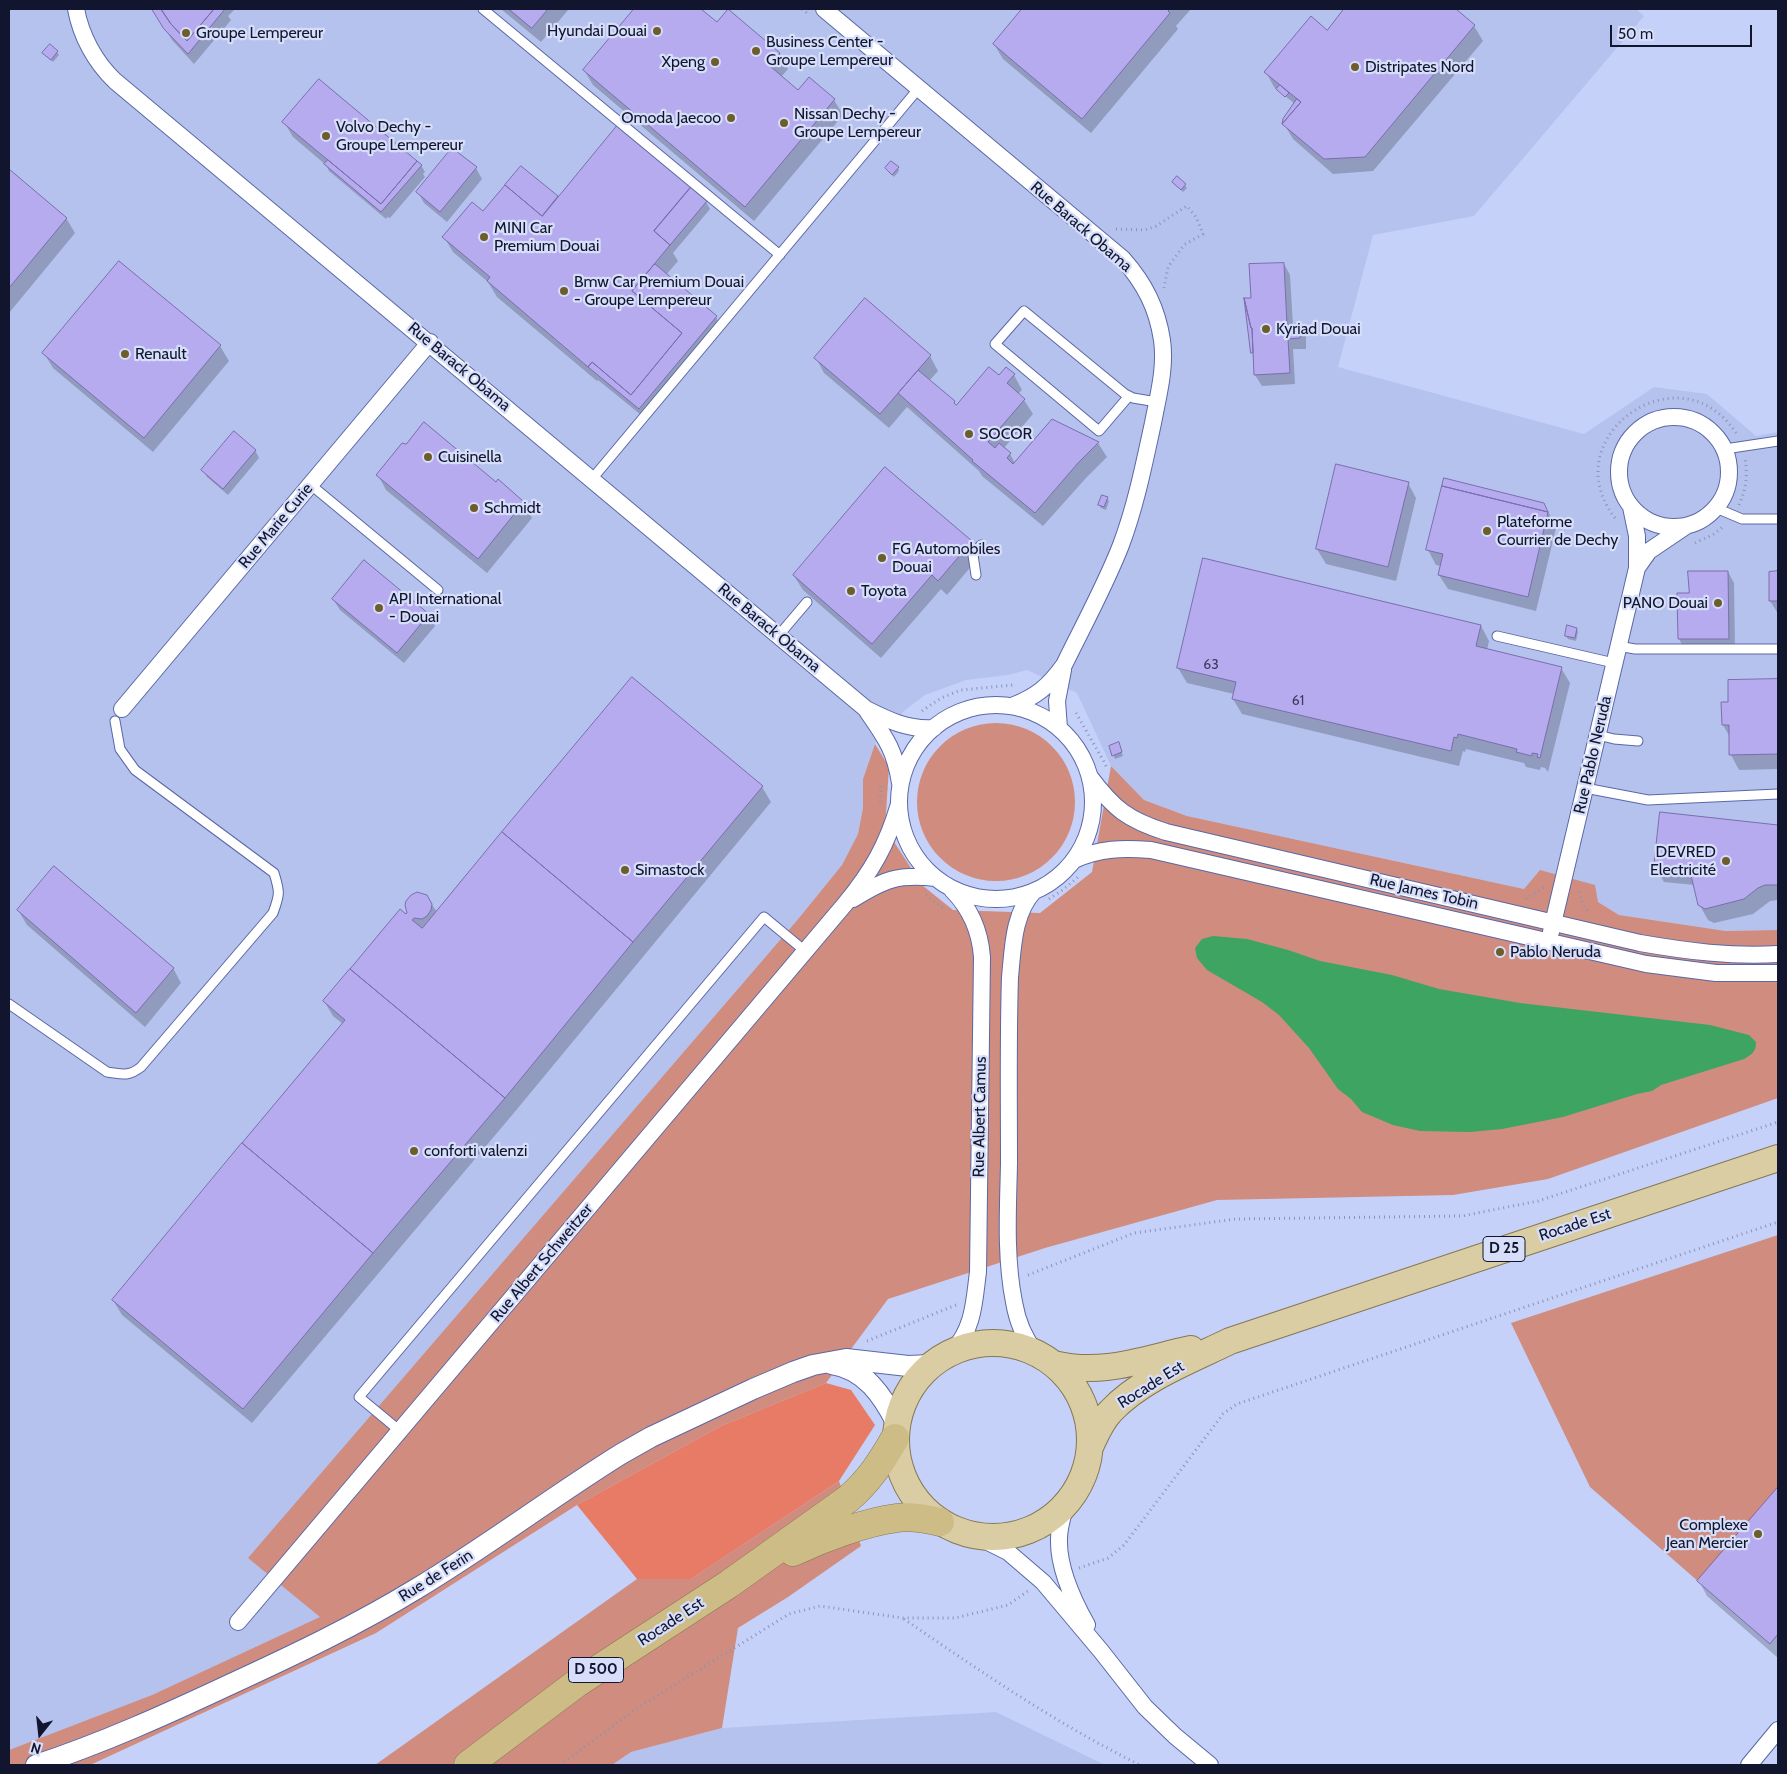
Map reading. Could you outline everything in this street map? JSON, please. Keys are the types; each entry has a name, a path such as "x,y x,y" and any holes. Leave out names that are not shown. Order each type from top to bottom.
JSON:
{"highway":[{"name":"Rocade Est","path":"468,1765 577,1682 729,1584 856,1492 876,1470 896,1431"},
{"name":"Rocade Est","path":"729,1584 802,1548 875,1523 898,1518 940,1522"}],"main road":[{"name":"Rocade Est","path":"896,1431 899,1413 908,1392 915,1382 931,1365 953,1351 974,1345 995,1343 1016,1346 1045,1359 1084,1370 1102,1369 1230,1341 1778,1158"},
{"name":"Rocade Est","path":"1090,1447 1110,1411 1124,1399 1169,1370 1230,1341"},
{"path":"896,1431 898,1463 907,1486 921,1506 940,1522 961,1532 976,1536 1003,1537 1030,1530 1046,1522 1066,1504 1082,1478 1090,1447 1089,1427 1082,1402 1069,1379 1045,1359"}],"street":[{"name":"Rue Barack Obama","path":"76,9 82,30 94,57 115,81 430,342 866,709 901,724 921,729 934,728"},
{"name":"Rue Barack Obama","path":"817,12 919,88 1113,251 1139,279 1151,301 1162,341 1163,367 1139,488 1125,532 1110,570 1064,665 1040,692 1012,706"},
{"name":"Rue Marie Curie","path":"119,715 430,342"},
{"name":"Rue Pablo Neruda","path":"1637,568 1649,551 1686,526 1703,519 1716,508 1729,480 1730,469 1725,449 1713,432 1696,420 1686,417 1670,416 1655,419 1637,430 1625,446 1618,475 1622,492 1631,507 1652,523 1669,527 1686,526"},
{"name":"Rue Pablo Neruda","path":"1549,942 1637,568 1637,536 1631,507"},
{"name":"Rue Barack Obama","path":"1058,728 1057,701 1064,665"},
{"name":"Rue Albert Schweitzer","path":"238,1622 860,886 884,848 900,796 904,772 922,739 934,728 953,716 974,708 989,705 1012,706"},
{"path":"942,882 969,895 991,899 1040,896 1059,876 1078,867 1082,847 1091,824 1093,801 1090,778 1078,750 1069,738 1058,728 1033,712 1012,706"},
{"name":"Rue Barack Obama","path":"866,709 891,748 898,770 900,796"},
{"name":"Rue James Tobin","path":"1090,778 1122,813 1135,821 1159,830 1640,942 1685,950 1729,954 1778,954"},
{"name":"Rue Albert Camus","path":"900,796 901,819 907,841 919,861 964,904 973,919 979,937 982,958 979,1248 975,1293 970,1321 963,1340 953,1351"},
{"name":"Rue James Tobin","path":"1078,867 1088,854 1108,849 1128,848 1157,851 1664,967 1735,974 1778,973"},
{"name":"Rue Albert Schweitzer","path":"845,904 895,877 911,875 942,882"},
{"name":"Rue Albert Camus","path":"1040,896 1024,905 1018,920 1013,945 1010,977 1008,1226 1010,1280 1018,1318 1030,1345 1045,1359"},
{"name":"Rue de Ferin","path":"36,1765 164,1715 331,1636 424,1584 621,1454 658,1434 753,1389 793,1372 830,1361 857,1359 908,1366 931,1365"},
{"name":"Rue de Ferin","path":"830,1361 863,1376 880,1395 896,1431"},
{"path":"1066,1504 1058,1539 1064,1573 1079,1610 1102,1651"},
{"path":"976,1536 1008,1552 1043,1582 1102,1651 1145,1707 1175,1736 1210,1765"},
{"path":"1749,1765 1778,1730"}],"lane":[{"path":"483,9 780,255"},
{"path":"592,479 919,88"},
{"path":"1129,396 1099,431 995,344 1024,311 1129,396 1157,402"},
{"path":"1725,449 1778,441"},
{"path":"310,485 438,590"},
{"path":"1716,508 1742,519 1778,519"},
{"path":"976,575 972,555 981,545"},
{"path":"779,636 807,602"},
{"path":"1497,636 1614,663"},
{"path":"1618,646 1635,649 1778,649"},
{"path":"9,1004 107,1072 125,1075 132,1074 141,1067 273,913 278,900 280,890 274,873 135,770 120,749 119,715"},
{"path":"1598,735 1614,739 1638,741"},
{"path":"1585,788 1648,800 1778,794"},
{"path":"400,1431 359,1397 757,924 764,917 805,951"}],"path":[{"path":"802,9 817,12"},
{"path":"1110,229 1145,230 1156,226 1187,206 1196,217 1203,234 1184,245 1168,267 1163,290"},
{"path":"919,713 941,698 961,690 1018,684"},
{"path":"1072,707 1104,760 1110,777"},
{"path":"880,803 882,778"},
{"path":"1040,896 1064,889 1078,867"},
{"path":"921,892 945,911"},
{"path":"1010,1280 1134,1233 1236,1219 1462,1216 1538,1201 1778,1122"},
{"path":"1064,1573 1108,1558 1124,1545 1223,1414 1237,1404 1778,1222"},
{"path":"830,1361 860,1343 954,1307 967,1296 975,1293"},
{"path":"560,1765 636,1709 788,1614 820,1606 904,1618 955,1618 1008,1605 1043,1582"},
{"path":"904,1618 1026,1700 1112,1751 1140,1765"}],"shaded area":[{"path":"9,9 1636,9 1644,16 1474,216 1373,235 1338,367 1584,434 1654,387 1707,394 1756,436 1778,432 1778,930 1726,931 1619,915 1598,902 1524,889 1187,816 1144,800 1111,766 1077,693 1027,670 1008,675 966,680 925,695 904,711 875,744 863,779 863,808 858,834 842,865 799,918 249,1558 321,1617 152,1695 9,1750"},
{"path":"988,723 1004,723 1019,726 1033,732 1052,746 1062,758 1072,779 1075,802 1072,825 1062,846 1052,858 1040,868 1019,878 1004,881 988,881 973,878 952,868 930,846 920,825 917,810 917,794 920,779 930,758 952,736 973,726"},
{"path":"875,744 889,767 885,828 922,885 953,910 1040,913 1092,872 1111,766 1144,800 1187,816 1524,889 1540,870 1595,885 1598,902 1619,915 1726,931 1778,930 1778,1098 1548,1179 1453,1195 1217,1200 1045,1248 888,1299 826,1383 721,1426 577,1505 376,1633 90,1765 9,1765 9,1750 152,1695 320,1617 248,1558 799,918 842,865 858,834 863,808 863,779"},
{"path":"1213,936 1247,939 1320,961 1392,975 1439,989 1520,1003 1710,1025 1749,1035 1756,1042 1755,1048 1744,1059 1661,1085 1652,1091 1563,1117 1502,1129 1470,1132 1420,1131 1393,1125 1362,1112 1351,1099 1338,1089 1309,1048 1279,1015 1262,1002 1207,970 1197,958 1195,948 1202,939"},
{"path":"1778,1235 1778,1634 1770,1644 1590,1487 1511,1323"},
{"path":"826,1383 851,1390 875,1425 839,1481 691,1579 637,1579 577,1505 721,1426"},
{"path":"839,1481 861,1546 788,1597 738,1628 722,1728 631,1752 612,1765 375,1765 637,1579 691,1579"},
{"path":"996,1712 1105,1765 612,1765 631,1752 722,1728"}],"building":[{"path":"152,9 161,9 171,24 187,41 214,9 225,9 188,54 164,29"},
{"name":"Groupe Lempereur","path":"161,9 214,9 187,41 171,24"},
{"path":"509,9 548,9 532,28"},
{"path":"634,9 701,9 717,22 728,9 780,53 770,66 798,90 809,77 835,99 745,207 583,70"},
{"path":"1022,9 1170,9 1168,11 1170,13 1082,119 993,44"},
{"path":"1344,9 1456,9 1475,25 1365,157 1324,159 1282,124 1301,102 1264,72 1311,16 1327,30"},
{"path":"50,44 58,51 51,60 42,53"},
{"path":"319,79 417,161 381,204 282,122"},
{"path":"1280,85 1289,93 1285,97 1276,89"},
{"path":"1297,99 1301,102 1282,124 1283,119"},
{"path":"617,126 691,187 654,231 670,245 632,291 682,333 631,395 592,362 588,367 487,281 490,277 442,237 472,202 483,211 505,185 542,216"},
{"path":"452,148 477,167 440,212 416,192"},
{"path":"328,160 381,204 417,161 422,165 381,212 324,164"},
{"path":"891,161 899,167 892,175 885,168"},
{"path":"521,166 558,196 542,216 505,185"},
{"path":"9,169 67,218 9,288"},
{"path":"1177,176 1186,184 1181,190 1172,182"},
{"path":"691,187 707,201 670,245 654,231"},
{"path":"119,261 221,345 144,438 42,353"},
{"path":"1284,263 1287,325 1300,324 1300,338 1288,339 1290,373 1254,375 1252,328 1244,298 1251,298 1249,264"},
{"path":"655,264 717,316 639,409 588,367 592,362 631,395 682,333 632,291"},
{"path":"865,298 931,355 880,414 814,358"},
{"path":"1244,298 1252,328 1253,353 1251,353"},
{"name":"SOCOR","path":"989,367 999,375 1006,367 1015,374 1007,383 1025,399 988,442 995,448 999,443 1011,453 1007,458 1013,464 1052,419 1099,442 1078,463 1035,513 972,461 898,393 918,370 955,401 956,405"},
{"path":"424,422 496,482 498,479 524,502 478,559 376,475 402,443 406,444"},
{"path":"234,431 256,450 223,489 201,470"},
{"path":"1336,464 1409,482 1388,567 1316,549"},
{"name":"FG Automobiles Douai","path":"885,467 972,541 938,581 932,575 872,644 793,575"},
{"path":"1444,478 1544,503 1548,512 1442,486"},
{"name":"Plateforme Courrier de Dechy","path":"1442,486 1548,512 1528,597 1438,575 1443,554 1426,550"},
{"path":"1102,495 1108,497 1104,507 1098,505"},
{"path":"1203,558 1481,625 1476,646 1562,667 1540,758 1537,757 1538,754 1532,753 1532,756 1516,752 1517,749 1458,734 1457,738 1454,737 1451,751 1232,699 1236,682 1177,668"},
{"path":"364,560 429,614 397,653 332,599"},
{"path":"1688,571 1728,571 1729,639 1678,639 1677,593 1689,593"},
{"path":"1778,571 1778,601 1769,601 1769,572"},
{"path":"1567,625 1577,628 1575,638 1565,636"},
{"path":"632,677 763,786 633,942 502,832"},
{"path":"1778,679 1778,754 1729,755 1729,725 1722,725 1721,702 1728,702 1728,680"},
{"path":"1119,742 1122,752 1112,756 1109,746"},
{"path":"1660,812 1778,825 1778,885 1765,885 1744,899 1705,909 1698,905 1690,871 1654,867"},
{"path":"502,832 633,942 505,1098 350,969 400,909 407,913 406,901 417,892 427,895 432,904 427,916 422,919 414,918 412,920 422,928"},
{"path":"54,866 174,968 136,1013 17,910"},
{"path":"350,969 505,1098 373,1253 242,1143 345,1020 323,1001"},
{"path":"242,1143 373,1253 243,1409 112,1300"},
{"name":"Complexe Jean Mercier","path":"1778,1487 1778,1634 1770,1644 1697,1581"}],"place":[{"name":"Hyundai Douai","path":"657,31"},
{"name":"Groupe Lempereur","path":"186,33"},
{"name":"Business Center - Groupe Lempereur","path":"756,51"},
{"name":"Xpeng","path":"715,62"},
{"name":"Distripates Nord","path":"1355,67"},
{"name":"Omoda Jaecoo","path":"731,118"},
{"name":"Nissan Dechy - Groupe Lempereur","path":"784,123"},
{"name":"Volvo Dechy - Groupe Lempereur","path":"326,136"},
{"name":"MINI Car Premium Douai","path":"484,237"},
{"name":"Bmw Car Premium Douai - Groupe Lempereur","path":"564,291"},
{"name":"Kyriad Douai","path":"1266,329"},
{"name":"Renault","path":"125,354"},
{"name":"SOCOR","path":"969,434"},
{"name":"Cuisinella","path":"428,457"},
{"name":"Schmidt","path":"474,508"},
{"name":"Plateforme Courrier de Dechy","path":"1487,531"},
{"name":"FG Automobiles Douai","path":"882,558"},
{"name":"Toyota","path":"851,591"},
{"name":"PANO Douai","path":"1718,603"},
{"name":"API International - Douai","path":"379,608"},
{"name":"DEVRED Electricité","path":"1726,861"},
{"name":"Simastock","path":"625,870"},
{"name":"Pablo Neruda","path":"1500,952"},
{"name":"conforti valenzi","path":"414,1151"},
{"name":"Complexe Jean Mercier","path":"1758,1534"}]}
